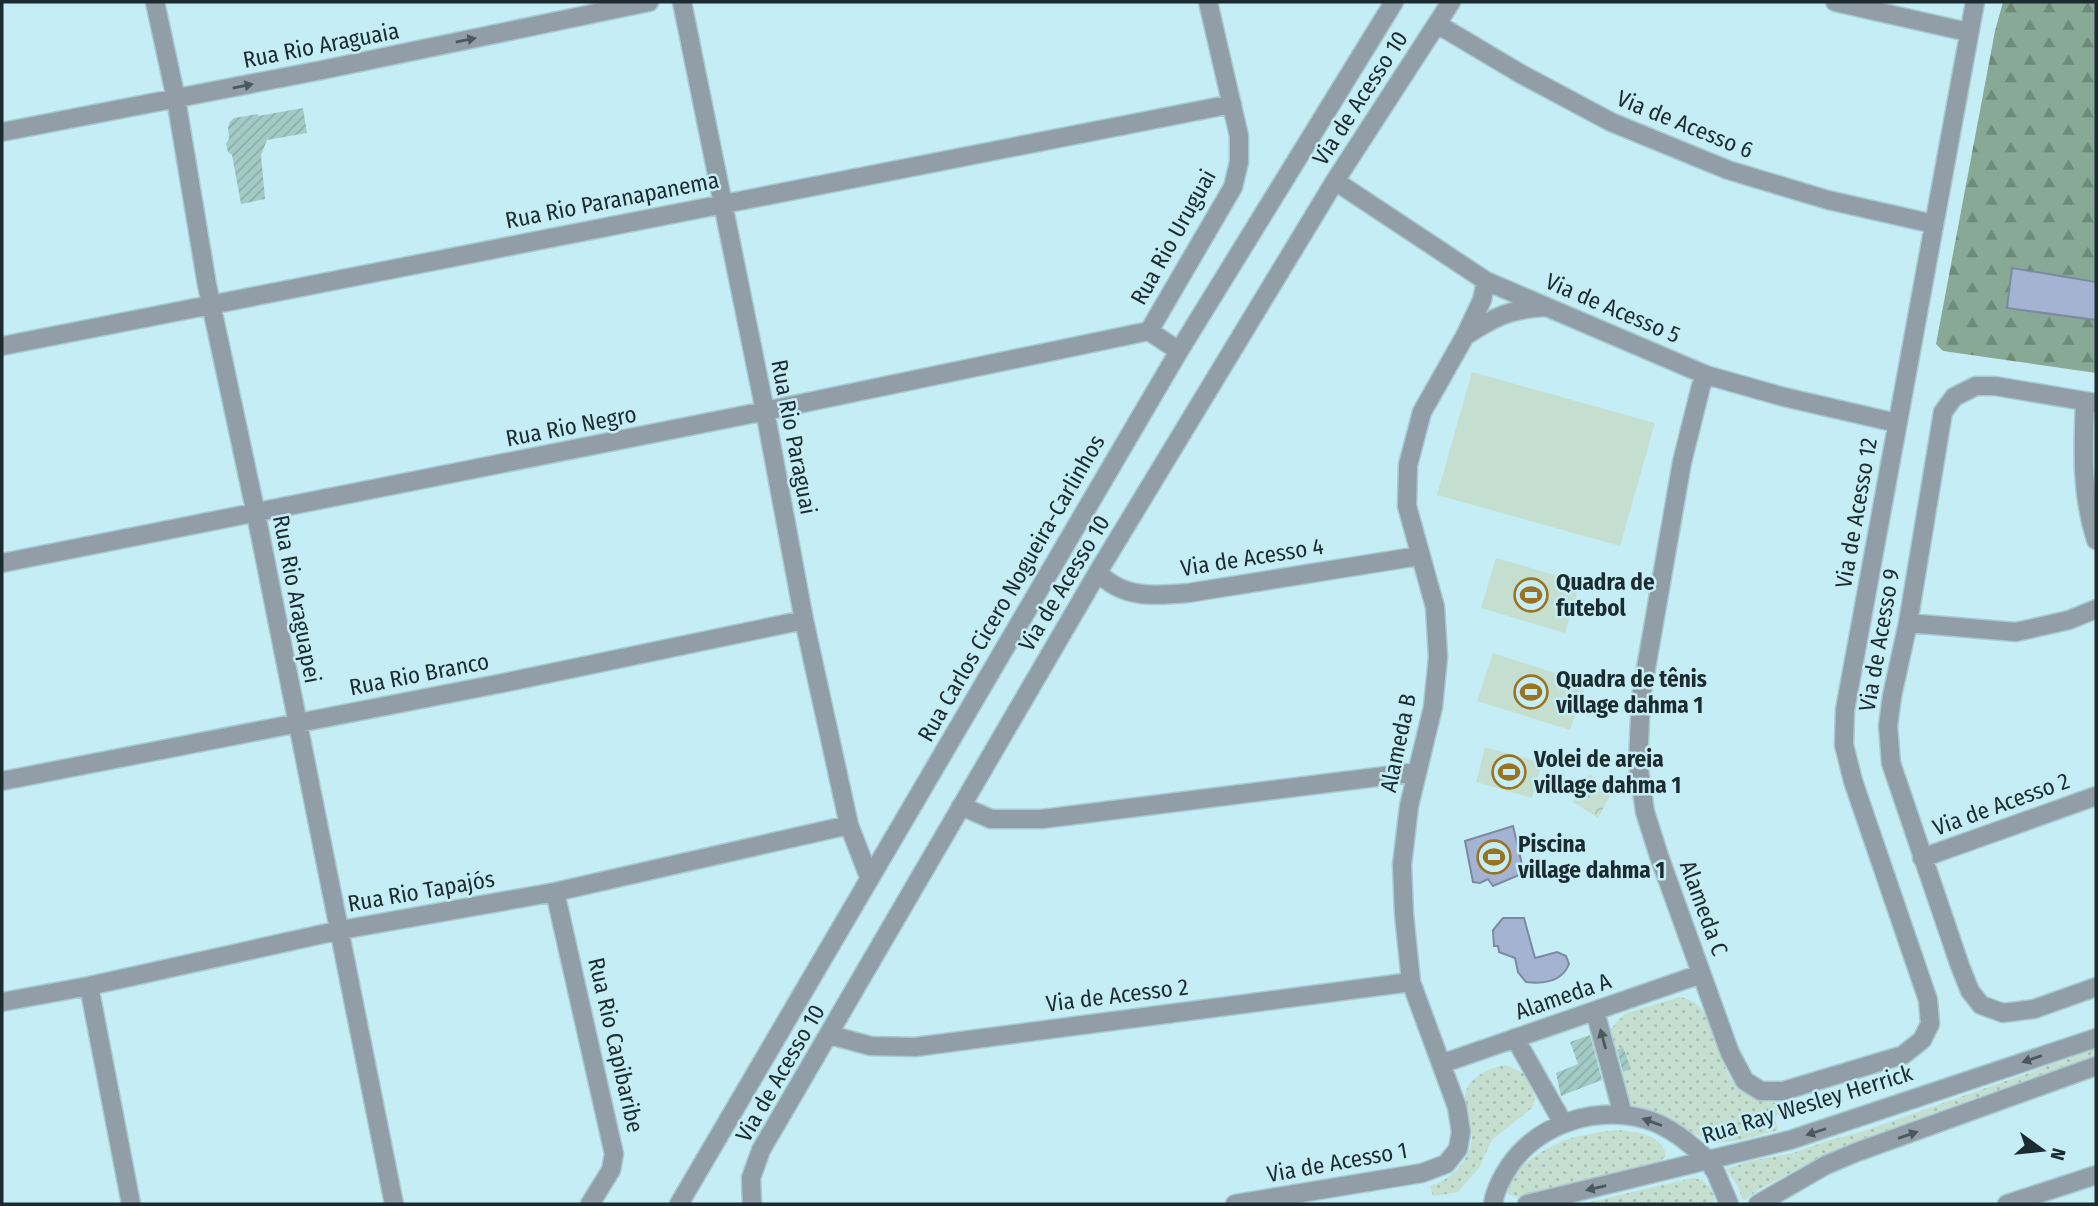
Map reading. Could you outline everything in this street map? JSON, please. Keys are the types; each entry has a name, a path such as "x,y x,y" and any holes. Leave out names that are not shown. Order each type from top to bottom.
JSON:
{"street":[{"name":"Rua Rio Araguapei","path":"155,2 176,99 211,305 341,930 394,1204"},
{"name":"Rua Rio Araguaia","path":"2,132 649,2"},
{"name":"Rua Rio Paraguai","path":"682,2 765,411 804,620 849,825 869,877"},
{"name":"Rua Rio Uruguai","path":"1149,331 1233,187 1239,162 1239,136 1209,2"},
{"name":"Rua Carlos Cicero Nogueira-Carlinhos","path":"679,1204 1179,351 1394,2"},
{"name":"Via de Acesso 10","path":"752,1203 751,1178 761,1150 961,806 1098,572 1335,181 1451,2"},
{"path":"1835,2 1968,32"},
{"name":"Via de Acesso 12","path":"1745,1081 1761,1091 1783,1091 1903,1055 1922,1040 1930,1024 1924,988 1853,781 1844,745 1846,710 1975,2"},
{"name":"Via de Acesso 6","path":"1437,24 1521,74 1611,122 1728,170 1828,200 1934,224"},
{"name":"Rua Rio Paranapanema","path":"2,346 1231,104"},
{"name":"Via de Acesso 5","path":"1335,181 1486,281 1706,375 1784,397 1898,423"},
{"name":"Alameda B","path":"1446,1164 1458,1149 1461,1132 1457,1107 1411,982 1404,914 1402,865 1409,806 1433,707 1438,657 1435,607 1407,506 1408,465 1422,412 1465,336 1482,300 1486,281"},
{"name":"Alameda B","path":"1465,336 1502,313 1550,307"},
{"path":"1149,331 1179,351"},
{"name":"Rua Rio Negro","path":"2,564 1149,331"},
{"name":"Alameda C","path":"1706,375 1682,461 1641,697 1638,763 1645,812 1730,1053 1745,1081"},
{"name":"Via de Acesso 9","path":"2091,402 1976,386 1962,391 1943,412 1888,726 1891,763 1922,858 1970,991 1981,1005 2003,1013 2034,1009 2096,987"},
{"path":"2091,402 2083,457 2085,497 2096,540"},
{"name":"Via de Acesso 4","path":"1098,572 1118,589 1150,596 1188,593 1419,556"},
{"path":"1908,623 2016,632 2069,620 2096,609"},
{"name":"Rua Rio Branco","path":"2,781 508,682 804,620"},
{"path":"961,806 991,819 1042,819 1417,772"},
{"name":"Via de Acesso 2","path":"1922,858 2096,796"},
{"name":"Rua Rio Tapajós","path":"2,1002 89,986 341,930 555,892 849,825"},
{"name":"Rua Rio Capibaribe","path":"555,892 614,1154 611,1170 590,1204"},
{"name":"Alameda A","path":"1441,1064 1701,974"},
{"name":"Via de Acesso 2","path":"830,1035 871,1046 915,1047 1411,982"},
{"path":"89,986 131,1204"},
{"path":"1595,1011 1623,1115"},
{"path":"1515,1038 1563,1123"},
{"name":"Rua Ray Wesley Herrick","path":"1527,1204 1813,1133 2096,1038"},
{"path":"1758,1204 1826,1165 2096,1066"},
{"path":"1493,1204 1494,1194 1503,1175 1537,1138 1563,1123 1593,1116 1623,1115 1646,1119 1668,1128 1688,1142 1716,1173 1729,1204"},
{"name":"Via de Acesso 1","path":"1235,1204 1422,1173 1446,1164"},
{"path":"1788,1204 1802,1182 1826,1165"},
{"path":"2007,1204 2096,1175"}],"green space":[{"path":"2003,2 2096,2 2096,373 1943,351 1936,344 1995,31"},
{"path":"1472,372 1655,423 1620,546 1437,495"},
{"name":"Quadra de futebol","path":"1496,558 1580,582 1565,633 1481,608"},
{"name":"Quadra de tênis village dahma 1","path":"1493,653 1586,683 1570,730 1477,701"},
{"name":"Volei de areia village dahma 1","path":"1485,747 1542,763 1532,798 1476,782"},
{"path":"1590,774 1610,796 1598,818 1573,802"},
{"path":"1679,997 1692,1001 1702,1009 1728,1073 1741,1090 1793,1111 1774,1116 1778,1130 1740,1140 1715,1143 1632,1106 1618,1074 1631,1069 1623,1047 1610,1053 1609,1031 1624,1014"},
{"path":"2096,1049 2096,1055 1866,1138 1809,1163 1758,1190 1745,1200 1726,1169 1793,1153 1861,1132"},
{"path":"1506,1065 1527,1075 1535,1099 1533,1107 1492,1140 1479,1168 1458,1192 1433,1196 1430,1186 1453,1174 1469,1152 1472,1134 1465,1101 1466,1090 1480,1074"},
{"path":"1616,1130 1654,1138 1664,1149 1666,1156 1658,1163 1516,1197 1508,1194 1513,1176 1542,1152 1572,1138"},
{"path":"1693,1178 1709,1186 1715,1204 1581,1204"}],"water":[{"path":"2012,268 2096,282 2096,320 2007,308"},
{"name":"Piscina village dahma 1","path":"1513,826 1524,873 1493,886 1488,879 1480,883 1473,882 1465,841"},
{"path":"1503,918 1524,918 1535,958 1557,952 1566,956 1569,964 1562,975 1545,982 1526,982 1518,972 1515,958 1499,952 1498,946 1494,946 1493,930"}],"building":[{"path":"303,108 307,133 267,140 261,155 265,199 241,204 232,155 226,144 230,122 234,118"},
{"path":"1590,1035 1602,1080 1561,1096 1556,1073 1578,1064 1570,1042"},
{"path":"1623,1047 1631,1069 1623,1072 1617,1050"}],"place":[{"name":"Quadra de futebol","path":"1531,595"},
{"name":"Quadra de tênis village dahma 1","path":"1531,692"},
{"name":"Volei de areia village dahma 1","path":"1509,772"},
{"name":"Piscina village dahma 1","path":"1494,857"}]}
